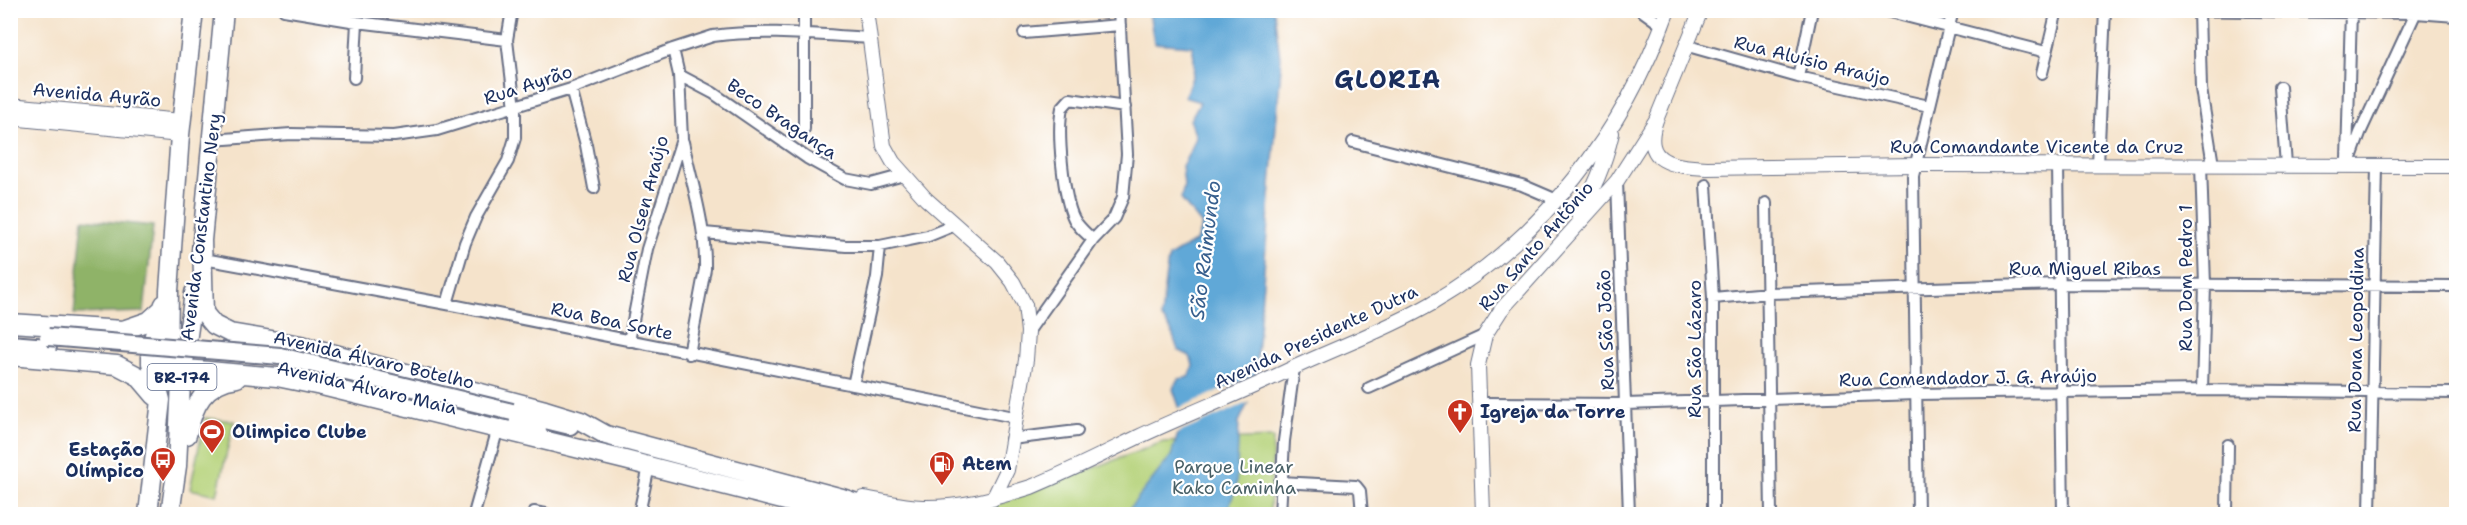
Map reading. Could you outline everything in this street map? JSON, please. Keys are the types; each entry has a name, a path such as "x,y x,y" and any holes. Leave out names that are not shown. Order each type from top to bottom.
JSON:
{"highway":[{"name":"Avenida Constantino Nery","path":"148,514 161,400 151,363 151,345 169,291 181,128 194,10"},
{"name":"Avenida Constantino Nery","path":"170,514 177,466 183,369 202,240 224,10"},
{"path":"192,38 206,45 214,44 222,37"},
{"path":"189,67 204,63 219,72"},
{"path":"202,240 204,313 212,354 211,362 205,371"},
{"path":"169,291 168,362 175,368 266,377 506,420 649,466 839,506 889,514"},
{"path":"10,323 123,330 149,321 161,310"},
{"path":"204,313 208,320 223,330 301,345 553,412 581,421 606,435 839,506"},
{"path":"117,365 130,356 132,349 130,339 123,330"},
{"path":"240,373 234,361 235,351 240,345 256,338"},
{"path":"10,356 117,365 146,383 153,393 160,412"},
{"path":"177,466 185,448 192,413 202,395 225,380 266,377"}],"main road":[{"path":"10,334 48,342"},
{"path":"10,344 48,342"},
{"name":"Avenida Álvaro Botelho","path":"48,342 255,353 290,358 506,420"},
{"path":"506,420 606,435"}],"street":[{"path":"284,10 357,22 507,40"},
{"path":"447,304 472,226 513,148 515,108 507,40 512,10"},
{"path":"804,10 804,129"},
{"path":"866,10 884,146 904,175 926,199 997,262 1013,282 1025,305 1028,332 1026,360 1006,470 993,499"},
{"path":"1028,332 1093,240 1114,218 1123,197 1127,154 1119,10"},
{"path":"1641,10 1663,26"},
{"name":"Avenida Presidente Dutra","path":"839,506 858,498 922,507 953,506 993,499 1014,492 1099,458 1138,438 1365,338 1445,296 1520,238 1585,167 1638,83 1668,10"},
{"path":"1617,181 1656,120 1701,10"},
{"path":"1798,77 1812,10"},
{"path":"1882,10 2046,52"},
{"path":"1918,514 1912,208 1916,165 1953,10"},
{"path":"2042,73 2056,10"},
{"path":"2098,165 2105,10"},
{"path":"2168,10 2416,12 2457,16"},
{"name":"Rua Dom Pedro 1","path":"2199,11 2201,89 2207,165 2202,390"},
{"path":"2347,166 2351,12"},
{"path":"2347,166 2416,12"},
{"path":"354,78 357,22"},
{"path":"1024,33 1120,26"},
{"name":"Rua Ayrão","path":"212,140 291,134 414,134 515,108 701,39 731,34 805,34 870,38"},
{"name":"Rua Aluísio Araújo","path":"1688,46 1798,77 1929,106"},
{"name":"Rua Olsen Araújo","path":"629,341 647,249 682,139 679,75 673,49"},
{"name":"Beco Bragança","path":"679,75 714,93 807,158 846,179 871,184 904,175"},
{"path":"2280,87 2286,165"},
{"path":"571,89 586,145 594,188"},
{"path":"1093,240 1079,226 1069,206 1064,171 1062,108 1070,99 1125,107"},
{"name":"Avenida Ayrão","path":"10,105 181,128"},
{"name":"Avenida Ayrão","path":"10,118 181,128"},
{"name":"Rua Comandante Vicente da Cruz","path":"1656,120 1651,133 1653,149 1659,158 1667,163 1682,166 1755,168 1916,165 2457,166"},
{"path":"1544,262 1589,197 1604,165 1614,123"},
{"path":"682,139 704,232 705,269 689,354"},
{"path":"1353,142 1522,185 1557,200"},
{"path":"2058,165 2063,514"},
{"name":"Rua Dona Leopoldina","path":"2370,514 2377,166"},
{"name":"Rua Santo Antônio","path":"1483,514 1478,365 1485,335 1502,310 1617,181"},
{"name":"Rua São João","path":"1617,181 1629,514"},
{"name":"Rua São Lázaro","path":"1707,184 1713,298 1713,514"},
{"path":"1766,203 1772,514"},
{"path":"704,232 846,246 880,246 931,235 955,225"},
{"path":"853,385 877,277 880,246"},
{"name":"Rua Boa Sorte","path":"204,259 447,304 1014,417"},
{"name":"Rua Miguel Ribas","path":"1713,298 1769,293 2060,284 2457,286"},
{"path":"1370,388 1485,335"},
{"path":"1280,514 1280,482 1294,368"},
{"name":"Rua Comendador J. G. Araújo","path":"1480,403 1626,404 1916,394 2202,390 2457,393"},
{"path":"474,514 506,420"},
{"path":"1011,439 1077,431"},
{"path":"2227,514 2228,445"},
{"path":"639,514 649,466"},
{"path":"1006,470 1008,482 1014,492"},
{"path":"1280,482 1356,486 1360,491 1362,514"},
{"path":"534,512 546,514"}],"green space":[{"path":"83,219 153,226 144,312 74,314"},
{"name":"Olimpico Clube","path":"205,418 234,421 217,495 190,489"},
{"name":"Parque Linear Kako Caminha","path":"1273,438 1270,514 935,514 984,509 1163,442"}],"water":[{"name":"São Raimundo","path":"1149,11 1274,11 1281,66 1254,390 1239,422 1236,488 1226,514 1125,514 1171,456 1183,418 1173,389 1179,379 1189,377 1193,365 1190,356 1178,350 1171,330 1161,317 1169,257 1196,241 1202,225 1181,199 1184,185 1182,166 1196,137 1190,120 1200,102 1184,97 1193,72 1192,46 1154,43"}],"pier":[{"path":"1258,374 1257,391 1252,401 1174,435 1180,418 1177,409"}],"place":[{"name":"Igreja da Torre","path":"1460,435"},
{"name":"Olimpico Clube","path":"212,455"},
{"name":"Estação Olímpico","path":"163,483"},
{"name":"Atem","path":"942,487"}],"district":[{"name":"GLORIA","path":"1388,80"}]}
